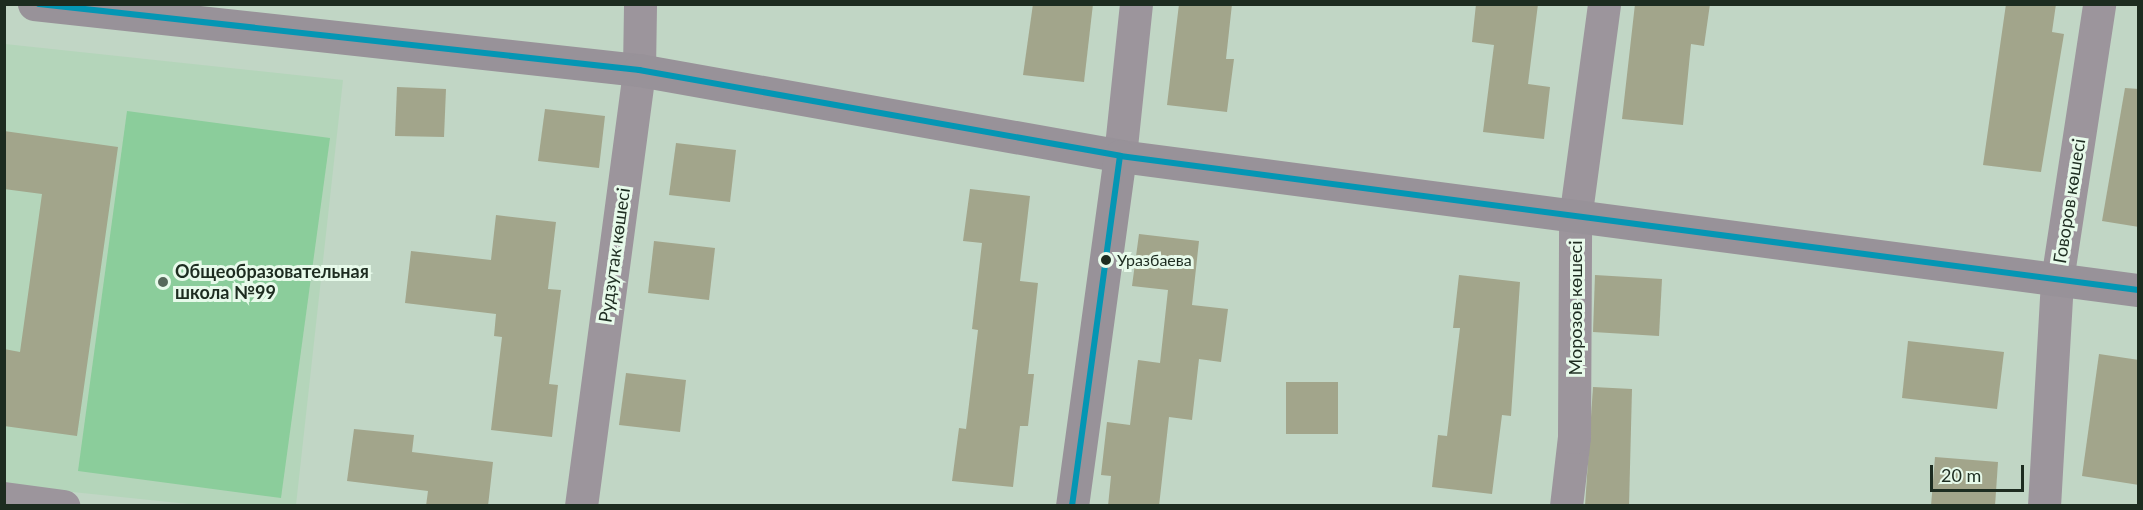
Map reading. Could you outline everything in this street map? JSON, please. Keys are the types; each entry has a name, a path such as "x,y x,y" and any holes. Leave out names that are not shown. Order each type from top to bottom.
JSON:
{"street":[{"path":"34,4 639,70 1120,156 1575,219 2139,290"},
{"name":"Рудзутак көшесі","path":"581,506 639,70 640,4"},
{"path":"1072,506 1120,156 1136,4"},
{"name":"Морозов көшесі","path":"1566,506 1574,436 1575,219 1604,4"},
{"name":"Говоров көшесі","path":"2044,506 2057,280 2099,4"},
{"path":"4,498 63,506"}],"shaded area":[{"name":"Общеобразовательная школа №99","path":"5,44 343,80 296,505 198,505 5,485"}],"green space":[{"path":"127,111 330,138 281,498 78,471"}],"building":[{"path":"1033,4 1093,4 1084,82 1023,75"},
{"path":"1179,4 1232,4 1226,59 1234,59 1227,112 1167,105"},
{"path":"1476,4 1538,4 1528,84 1550,87 1544,139 1483,132 1494,45 1472,42"},
{"path":"1635,4 1710,4 1704,46 1691,44 1683,125 1622,119"},
{"path":"2006,4 2056,4 2052,32 2064,34 2041,172 1983,165"},
{"path":"397,87 446,89 444,137 395,136"},
{"path":"2125,88 2139,89 2139,227 2102,221"},
{"path":"545,109 605,116 599,168 538,161"},
{"path":"4,131 118,147 77,436 4,426 4,349 20,352 42,194 4,189"},
{"path":"676,143 736,150 730,202 669,195"},
{"path":"970,189 1030,196 1020,281 1038,283 1028,374 1034,374 1028,426 1020,426 1013,487 952,481 959,428 966,429 978,330 972,329 982,243 963,241"},
{"path":"496,215 556,222 548,289 561,290 549,384 558,385 552,437 491,430 502,337 494,336 496,314 405,303 411,251 491,260"},
{"path":"1139,234 1199,241 1192,305 1228,309 1221,362 1199,359 1192,420 1169,417 1159,506 1108,506 1111,476 1101,475 1107,422 1130,425 1138,360 1160,363 1168,290 1132,286"},
{"path":"654,241 715,248 709,300 648,293"},
{"path":"1459,275 1520,282 1511,416 1502,415 1492,494 1432,487 1438,435 1447,436 1460,328 1453,328"},
{"path":"1595,275 1662,279 1659,336 1593,332"},
{"path":"1908,341 2004,352 1997,409 1902,398"},
{"path":"2099,354 2139,360 2139,485 2082,476"},
{"path":"626,373 686,380 680,432 619,425"},
{"path":"1286,382 1338,382 1338,434 1286,434"},
{"path":"1593,387 1632,389 1629,506 1585,506"},
{"path":"354,429 414,435 412,452 493,462 488,506 426,506 428,491 347,481"},
{"path":"1935,457 1998,462 1995,506 1931,506"}],"transit line":[{"path":"39,4 639,70 1120,156 2138,290"},
{"path":"1072,506 1120,156"}],"place":[{"name":"Уразбаева","path":"1106,260"},
{"name":"Общеобразовательная школа №99","path":"163,282"}]}
